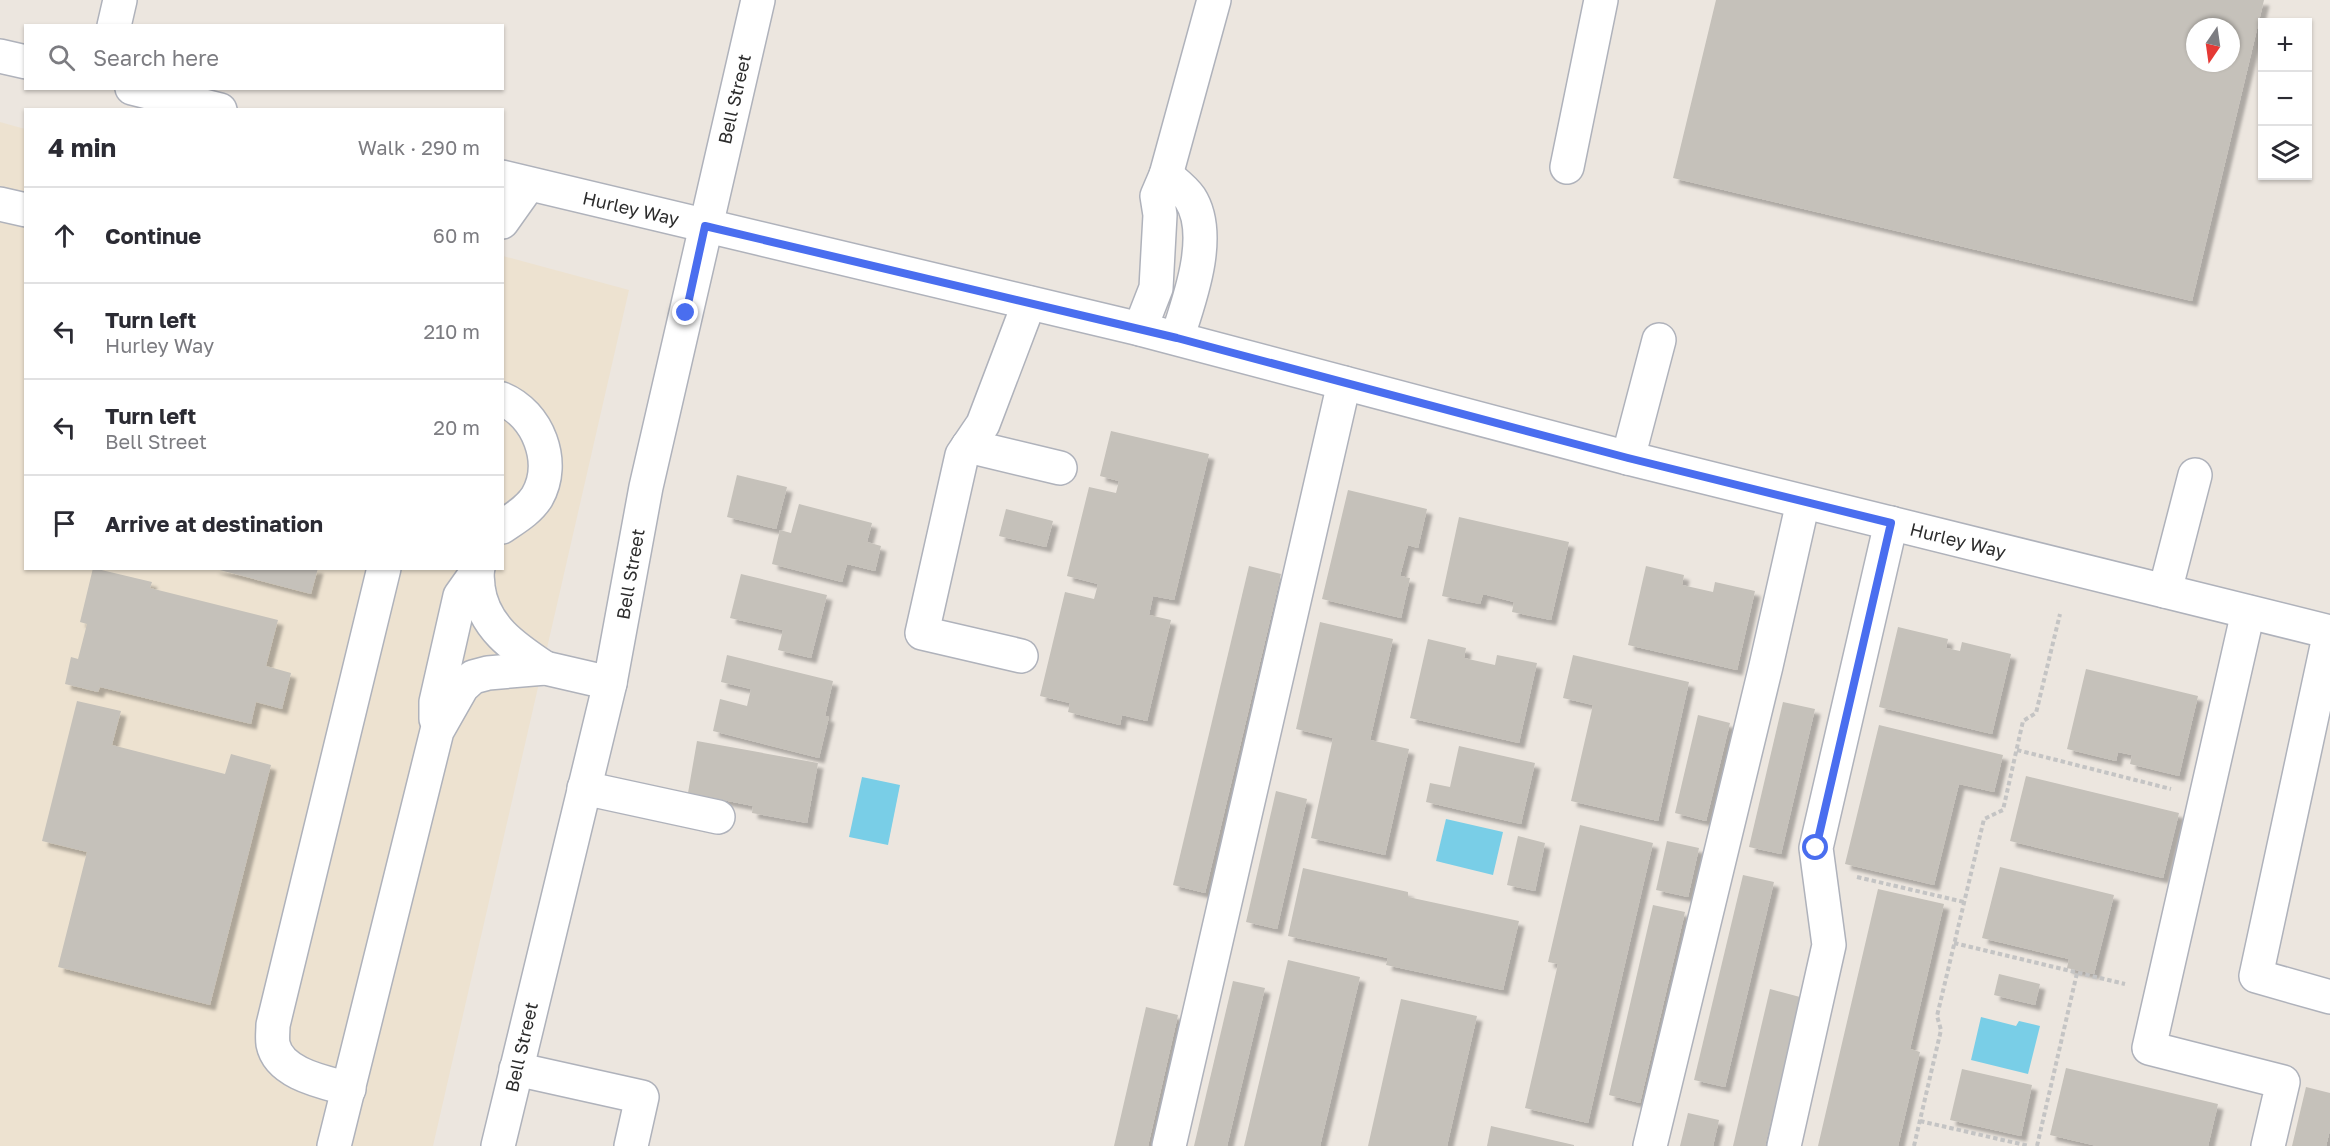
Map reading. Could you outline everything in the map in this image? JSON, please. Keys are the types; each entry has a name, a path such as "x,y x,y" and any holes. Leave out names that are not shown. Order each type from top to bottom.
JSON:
{"street":[{"path":"114,24 120,0"},
{"name":"Bell Street","path":"498,1146 610,683 646,487 758,0"},
{"path":"1140,329 1156,288 1160,215 1157,196 1166,175 1214,0"},
{"path":"1567,166 1601,0"},
{"path":"0,56 24,62"},
{"path":"140,90 212,108"},
{"path":"1166,175 1190,198 1196,211 1198,228 1196,274 1177,338"},
{"path":"504,216 516,181"},
{"name":"Hurley Way","path":"516,181 1177,338 1628,458 2330,632"},
{"path":"0,204 24,210"},
{"path":"1021,656 922,633 962,454 983,424 1029,303"},
{"path":"1628,458 1659,340"},
{"path":"1169,1146 1344,383"},
{"path":"504,400 523,412 536,429 546,464 544,480 537,497 526,510 504,526"},
{"path":"968,446 1060,468"},
{"path":"2165,591 2195,475"},
{"path":"1650,1146 1803,502"},
{"path":"1784,1146 1829,945 1816,848 1891,523"},
{"path":"349,1089 297,1072 282,1061 273,1046 273,1025 384,570"},
{"path":"477,570 479,594 486,614 497,630 513,646 545,668"},
{"path":"334,1146 437,731 436,702 460,596 477,570"},
{"path":"2248,612 2148,1048 2283,1082 2268,1146"},
{"path":"2330,632 2321,719 2256,976 2330,997"},
{"path":"437,731 462,687 473,677 488,673 545,668 610,683"},
{"path":"584,788 718,817"},
{"path":"516,1069 642,1097 631,1146"}],"path":[{"path":"1914,1146 1941,1030 1937,1016 1984,819 2003,810 2023,721 2036,713 2060,614"},
{"path":"2017,750 2207,798"},
{"path":"1819,868 1964,902"},
{"path":"1954,943 2161,993"},
{"path":"2037,1146 2077,973"},
{"path":"1920,1122 2029,1146"}],"shaded area":[{"path":"0,122 24,129 24,570 504,570 504,256 629,290 433,1146 0,1146"}],"water":[{"path":"862,777 900,785 888,845 849,837"},
{"path":"1446,819 1503,832 1493,875 1436,861"},
{"path":"1981,1017 2016,1026 2019,1021 2040,1026 2028,1074 1971,1060"}],"building":[{"path":"1716,0 2264,0 2192,301 1673,178"},
{"path":"1111,431 1209,454 1174,600 1153,596 1149,615 1171,620 1147,721 1122,715 1120,725 1068,712 1070,703 1040,696 1065,592 1094,599 1098,584 1067,576 1089,487 1116,493 1119,481 1100,476"},
{"path":"737,475 787,487 776,529 727,517"},
{"path":"1348,490 1427,509 1418,548 1408,545 1400,576 1410,578 1401,618 1322,599"},
{"path":"799,504 872,523 867,542 881,546 875,571 847,564 842,582 772,564 780,530 791,533"},
{"path":"1006,509 1053,521 1046,547 999,536"},
{"path":"1459,517 1569,542 1551,620 1512,612 1514,602 1483,594 1480,604 1442,596"},
{"path":"1249,566 1281,574 1205,893 1173,885"},
{"path":"1646,566 1684,575 1682,585 1713,592 1715,582 1755,591 1737,670 1628,645"},
{"path":"93,570 152,582 150,588 278,620 266,666 291,673 282,709 256,702 251,724 100,687 98,692 65,684 71,657 78,659 87,624 80,622"},
{"path":"220,570 317,570 311,594"},
{"path":"741,574 827,595 811,658 778,650 783,630 730,618"},
{"path":"1320,622 1393,639 1370,740 1409,749 1385,855 1311,838 1333,738 1296,729"},
{"path":"1898,627 1948,639 1946,648 1960,651 1962,642 2011,654 1992,734 1879,707"},
{"path":"1428,639 1466,648 1464,658 1495,665 1497,655 1537,663 1519,743 1410,718"},
{"path":"727,655 833,681 825,716 829,717 819,758 713,731 720,699 747,706 751,689 721,682"},
{"path":"1573,655 1689,682 1658,821 1571,801 1593,705 1563,698"},
{"path":"2086,669 2198,696 2179,776 2130,764 2132,755 2118,752 2116,761 2067,749"},
{"path":"77,701 121,711 112,745 225,774 231,754 271,765 210,1005 58,967 87,852 42,841"},
{"path":"1783,702 1815,709 1781,854 1749,847"},
{"path":"1698,715 1730,723 1706,821 1675,813"},
{"path":"1879,725 2003,755 1994,792 1959,784 1934,885 1845,864"},
{"path":"697,741 818,763 807,823 752,813 753,806 688,793"},
{"path":"1459,746 1535,763 1521,824 1426,802 1430,783 1450,787"},
{"path":"2026,776 2179,813 2163,878 2010,841"},
{"path":"1276,791 1307,799 1277,929 1246,922"},
{"path":"1580,825 1653,843 1588,1123 1525,1108 1558,964 1548,962"},
{"path":"1518,836 1545,843 1535,891 1507,885"},
{"path":"1667,841 1699,848 1688,897 1656,890"},
{"path":"2000,867 2114,895 2094,974 2067,968 2069,959 1982,938"},
{"path":"1303,868 1408,892 1408,897 1519,921 1503,990 1386,965 1388,958 1288,936"},
{"path":"1743,875 1774,882 1725,1087 1694,1080"},
{"path":"1878,889 1944,904 1910,1049 1920,1052 1898,1146 1818,1146"},
{"path":"1653,905 1685,912 1640,1103 1609,1095"},
{"path":"1288,960 1360,977 1320,1146 1244,1146"},
{"path":"1999,974 2040,984 2035,1005 1994,995"},
{"path":"1233,981 1265,988 1227,1146 1194,1146"},
{"path":"1770,989 1800,997 1765,1146 1733,1146"},
{"path":"1401,999 1477,1016 1447,1146 1368,1146"},
{"path":"1146,1007 1178,1015 1148,1146 1114,1146"},
{"path":"2066,1068 2218,1104 2208,1146 2097,1146 2050,1135"},
{"path":"1962,1069 2032,1085 2021,1136 1950,1120"},
{"path":"2306,1087 2330,1093 2330,1130 2326,1146 2292,1146"},
{"path":"1688,1113 1719,1120 1713,1146 1680,1146"},
{"path":"1491,1126 1574,1145 1574,1146 1487,1146"}],"route":[{"path":"686,313 705,226 1177,338 1628,458 1891,523 1816,848"}]}
